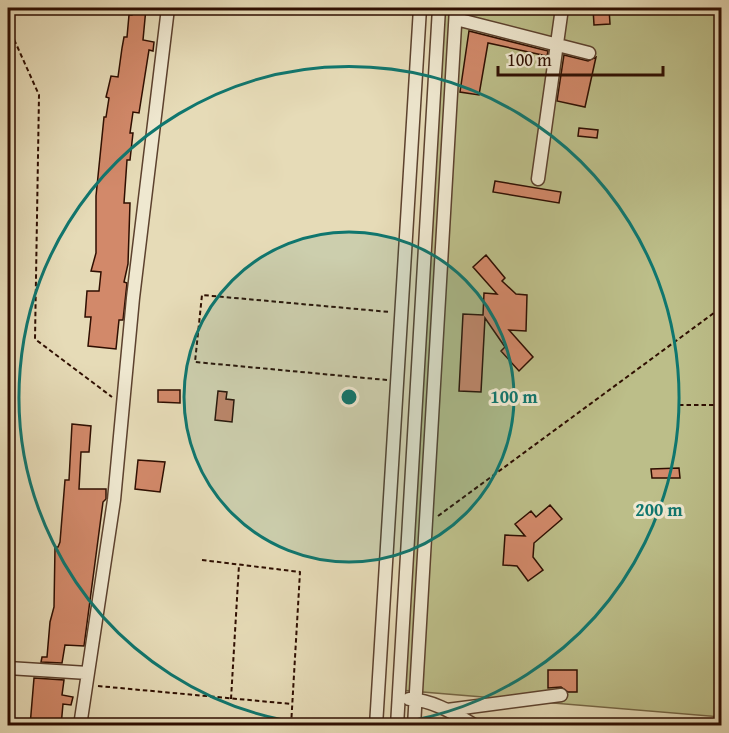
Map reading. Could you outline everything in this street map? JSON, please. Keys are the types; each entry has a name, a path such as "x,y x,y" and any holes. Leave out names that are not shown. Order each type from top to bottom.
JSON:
{"street":[{"path":"80,726 114,500 159,70 168,8"},
{"path":"376,726 420,8"},
{"path":"397,726 438,8"},
{"path":"538,179 562,8"},
{"path":"414,726 456,14 589,53"},
{"path":"8,668 87,679"},
{"path":"447,710 561,695"},
{"path":"399,699 416,699 447,710 476,726"}],"path":[{"path":"8,26 39,94 35,339 123,405"},
{"path":"397,381 195,363 202,295 401,313"},
{"path":"426,525 722,307"},
{"path":"679,405 722,405"},
{"path":"202,560 300,572 291,726"},
{"path":"231,699 239,564"},
{"path":"87,679 231,699 292,704"}],"green space":[{"path":"438,8 721,8 721,717 399,690"}],"building":[{"path":"133,8 146,8 143,40 154,42 153,51 149,50 139,113 133,112 130,133 133,133 130,160 127,160 124,203 130,203 128,264 124,282 127,283 123,320 119,320 116,349 88,346 91,317 85,317 87,291 99,291 101,272 91,271 96,253 96,196 104,117 106,117 109,98 106,97 111,76 118,77 124,37 127,37 129,15 132,15"},
{"path":"593,8 609,8 610,24 594,25"},
{"path":"469,31 548,51 547,56 488,43 479,95 460,92"},
{"path":"564,55 588,61 596,57 585,107 557,101"},
{"path":"579,128 598,130 597,138 578,136"},
{"path":"495,181 561,192 559,203 493,192"},
{"path":"486,255 505,278 502,281 516,294 527,295 526,331 509,330 533,357 519,371 501,351 505,347 485,318 481,392 459,391 463,314 483,315 484,293 497,294 473,267"},
{"path":"158,390 180,390 180,403 158,402"},
{"path":"218,391 227,392 226,399 234,400 232,422 215,420"},
{"path":"72,424 91,426 89,452 81,452 79,489 106,489 106,499 103,502 84,646 65,645 62,663 41,662 42,657 47,657 50,622 54,607 55,547 58,547 60,542 65,480 69,480"},
{"path":"138,460 165,462 160,492 135,489"},
{"path":"679,468 680,478 652,478 651,469"},
{"path":"550,505 562,519 534,543 533,557 543,570 528,581 517,566 503,565 505,535 525,536 515,524 531,511 536,517"},
{"path":"548,670 577,670 577,692 568,692 561,687 548,688"},
{"path":"34,678 64,680 62,695 73,697 71,705 63,704 61,726 30,726"}]}
